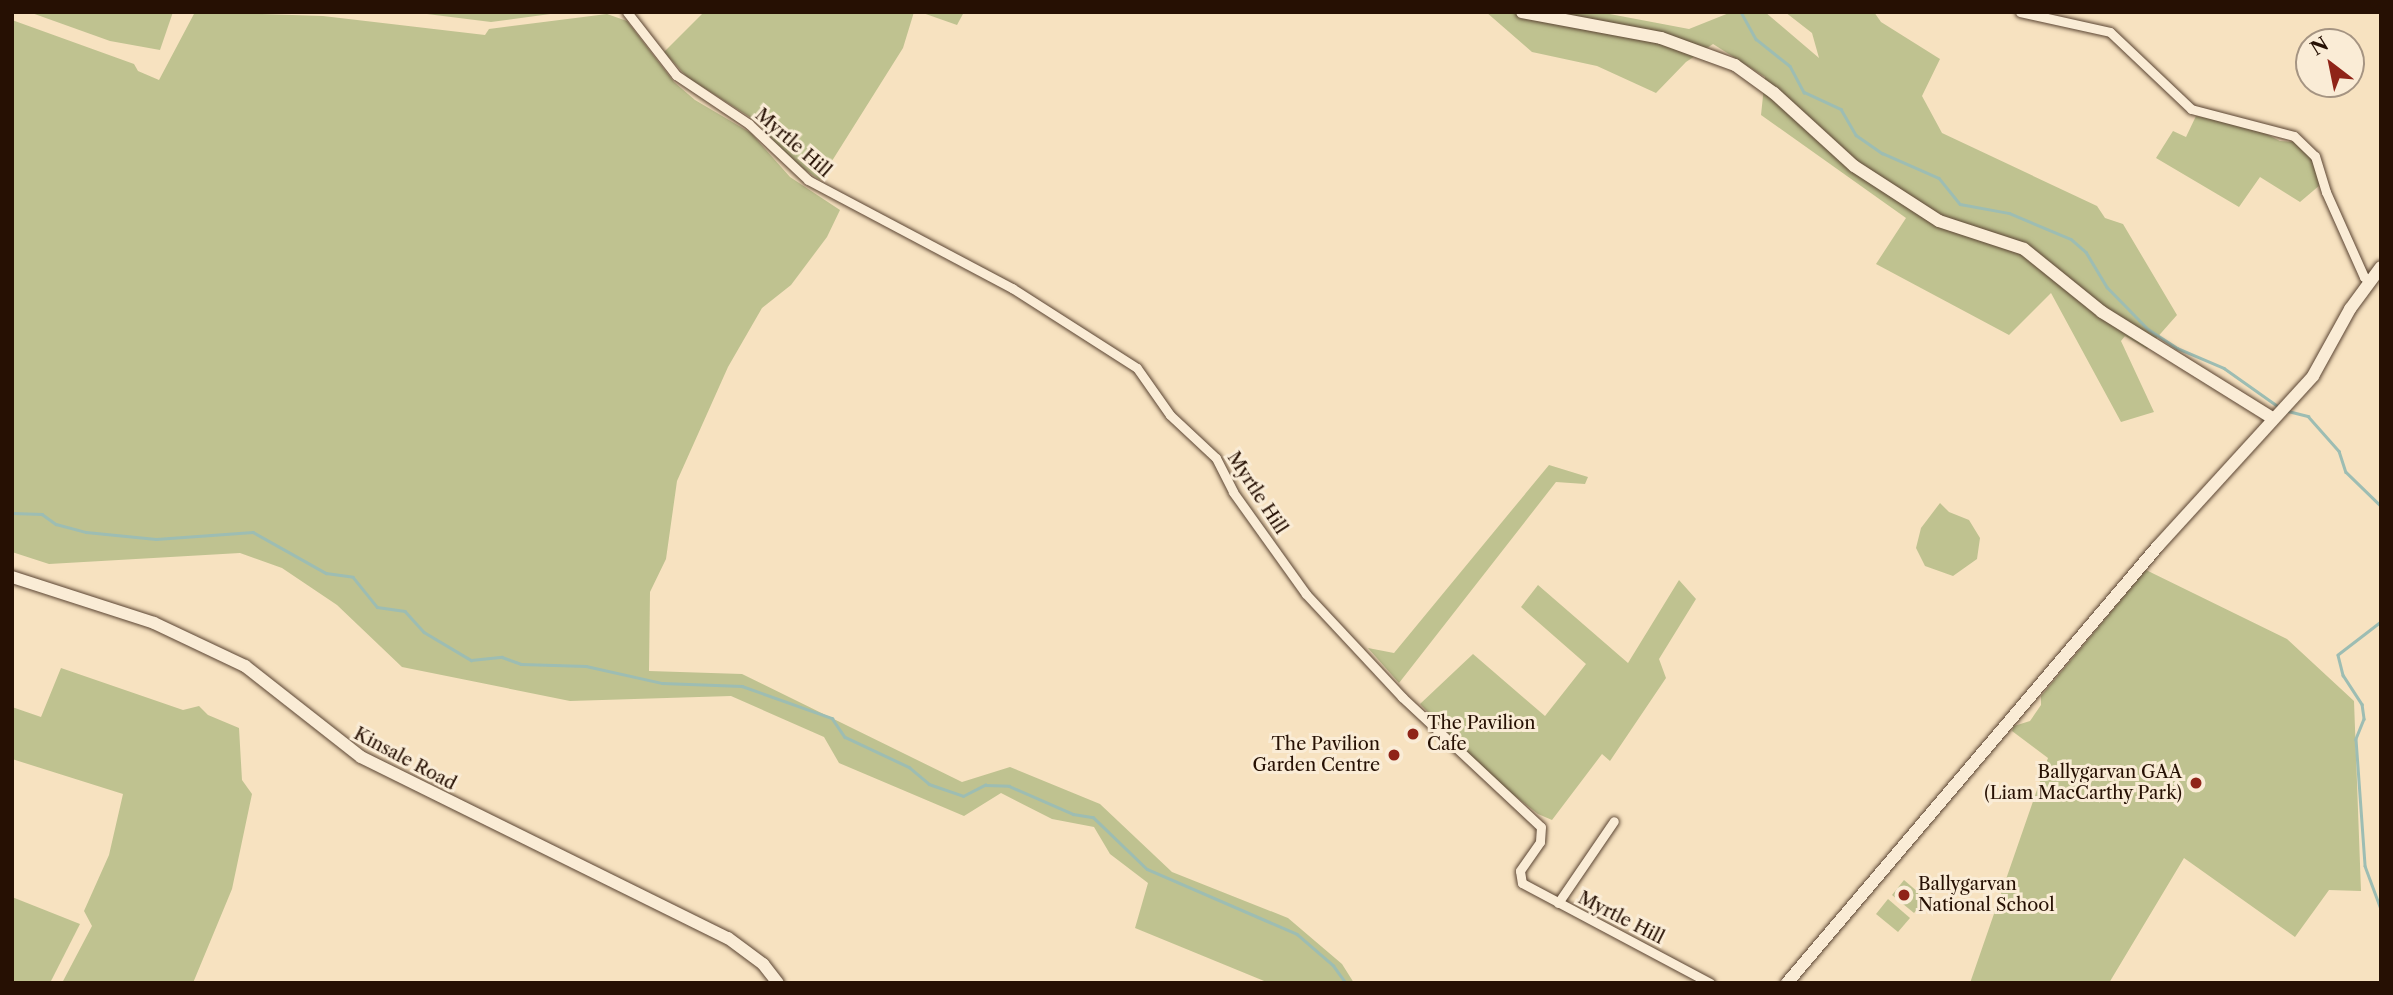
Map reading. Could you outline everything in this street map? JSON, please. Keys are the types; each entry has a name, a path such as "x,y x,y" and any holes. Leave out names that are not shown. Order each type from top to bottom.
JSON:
{"main road":[{"path":"1522,12 1661,38 1735,65 1774,93 1854,166 1939,221 2024,249 2102,312 2278,412"},
{"path":"1787,983 2278,412 2313,376 2370,279 2381,267"},
{"name":"Kinsale Road","path":"12,577 154,623 245,666 361,757 727,937 763,964 778,983"}],"street":[{"name":"Myrtle Hill","path":"627,12 676,75 749,124 808,180 1012,288 1137,368 1170,415 1216,458 1233,492 1306,594 1402,697 1541,827 1540,842 1520,878 1527,887 1710,983"},
{"path":"2020,12 2110,32 2191,109 2275,129 2301,141 2315,156 2329,201 2364,277 2370,279"},
{"path":"1558,903 1614,821"}],"green space":[{"path":"29,12 173,12 160,50 110,41"},
{"path":"195,12 323,16 485,35 489,29 607,14 627,21 674,82 695,100 751,133 790,177 840,210 827,237 791,285 762,308 728,367 677,481 666,559 650,592 649,671 742,674 962,782 1010,767 1100,804 1172,872 1288,918 1342,964 1354,983 1269,983 1135,928 1148,883 1110,854 1094,827 1052,819 1001,793 964,816 839,763 824,737 731,696 570,701 402,667 337,605 282,568 240,553 49,564 12,552 12,20 134,64 138,71 159,80"},
{"path":"411,12 565,12 491,22"},
{"path":"704,12 914,12 903,48 820,180 793,162 756,121 687,77 664,52"},
{"path":"920,12 964,12 957,25"},
{"path":"1486,12 1599,12 1689,29 1729,13 1765,12 1819,58 1812,33 1785,12 1874,12 1881,22 1940,59 1922,96 1942,133 2097,206 2105,218 2123,224 2177,315 2147,349 2125,336 2121,341 2154,412 2121,422 2051,293 2009,335 1876,264 1906,218 1761,115 1765,77 1713,44 1686,62 1656,93 1597,66 1532,52"},
{"path":"2196,116 2253,127 2280,141 2295,142 2312,159 2320,185 2300,202 2260,177 2239,207 2156,158 2173,131 2186,137"},
{"path":"1549,465 1588,477 1585,484 1556,482 1399,683 1368,648 1394,653"},
{"path":"1940,503 1949,512 1969,520 1980,538 1977,559 1953,576 1925,566 1916,548 1921,528"},
{"name":"Ballygarvan GAA (Liam MacCarthy Park)","path":"2146,570 2287,639 2354,701 2361,891 2329,890 2295,937 2184,858 2109,983 1970,983 2048,758 2012,731 2014,726 2030,721 2041,705 2041,696"},
{"path":"1679,580 1696,599 1659,659 1666,678 1610,761 1602,754 1552,820 1538,814 1492,778 1420,704 1473,654 1545,716 1586,664 1521,607 1538,585 1628,663"},
{"path":"61,668 183,710 199,706 208,715 239,728 242,780 252,794 232,889 193,983 62,983 92,926 84,911 109,855 123,794 12,759 12,707 41,717"},
{"path":"1904,880 1926,899 1914,913 1892,895"},
{"path":"12,897 80,924 50,983 12,983"},
{"path":"1888,899 1910,918 1898,932 1876,914"}],"waterway":[{"path":"1741,12 1756,39 1790,66 1804,92 1841,109 1856,135 1882,153 1939,178 1960,204 2009,213 2071,239 2086,252 2107,287 2148,329 2177,348 2224,368 2279,407"},
{"path":"2288,411 2308,416 2339,451 2346,472 2381,506"},
{"path":"12,513 42,514 56,524 86,532 156,539 253,532 326,573 353,577 377,607 405,611 424,632 471,660 502,657 521,664 586,666 662,683 742,686 832,718 845,737 909,767 929,784 963,796 985,785 1009,786 1073,814 1093,817 1147,869 1297,934 1333,965 1346,983"},
{"path":"2381,622 2338,655 2343,675 2362,704 2364,719 2356,739 2365,866 2381,909"}],"place":[{"name":"The Pavilion Cafe","path":"1413,734"},
{"name":"The Pavilion Garden Centre","path":"1394,755"},
{"name":"Ballygarvan GAA (Liam MacCarthy Park)","path":"2196,783"},
{"name":"Ballygarvan National School","path":"1904,895"}]}
